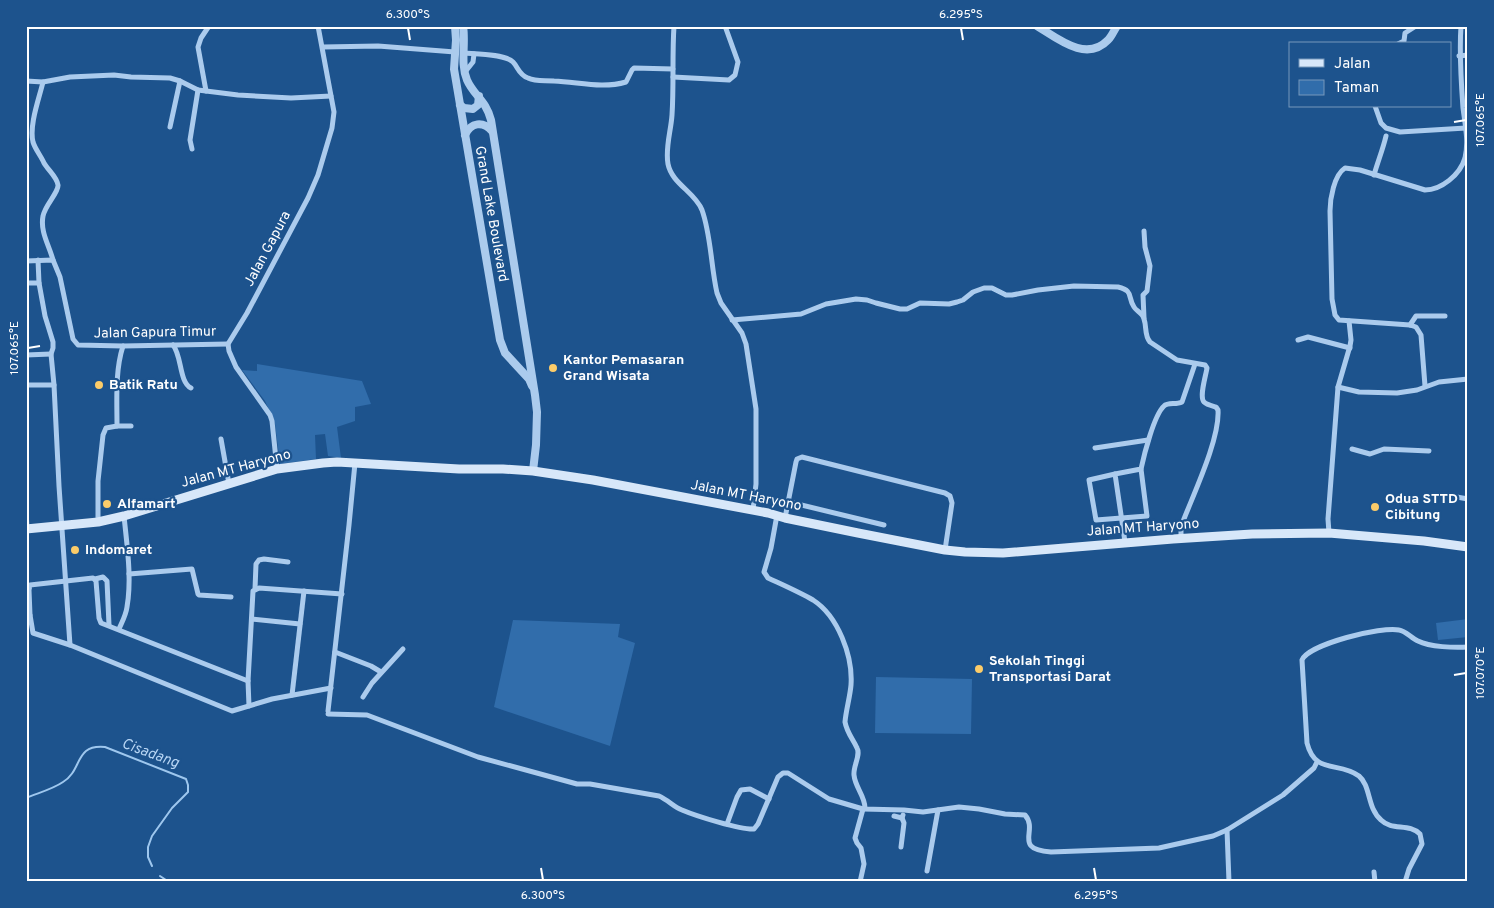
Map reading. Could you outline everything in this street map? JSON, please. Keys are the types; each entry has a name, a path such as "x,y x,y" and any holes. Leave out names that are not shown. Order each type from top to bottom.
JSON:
{"main road":[{"name":"Jalan MT Haryono","path":"27,529 98,522 124,516 278,469 323,462 459,469 503,469 593,480 753,510 945,550 965,552 1003,553 1125,542 1252,534 1329,533 1424,541 1468,547"}],"street":[{"path":"206,91 198,47 201,38 209,26"},
{"name":"Jalan Gapura","path":"228,344 308,198 318,176 332,128 334,112 318,26"},
{"name":"Grand Lake Boulevard","path":"455,26 454,69 500,340 505,353 529,379 535,395"},
{"path":"463,26 465,37 464,72"},
{"path":"674,26 672,117 668,162 673,176 696,199 702,209 717,293 721,303 742,333 746,344 756,408 756,484 753,510"},
{"path":"673,77 728,80 735,75 738,62 725,26"},
{"path":"1037,26 1071,47 1086,49 1101,45 1108,40 1116,26"},
{"path":"1402,42 1404,41 1405,33 1416,26"},
{"path":"1425,386 1421,335 1416,327 1339,320 1335,315 1332,289 1330,196 1340,171 1345,168 1352,168 1425,190 1434,190 1451,178 1463,164 1465,156 1466,112 1459,56 1461,26"},
{"path":"323,47 378,46 455,52"},
{"path":"464,53 505,58 512,61 522,75 537,81 600,86 610,86 626,82 634,68 673,69"},
{"path":"464,72 473,62 474,54"},
{"path":"1459,56 1468,55"},
{"name":"Grand Lake Boulevard","path":"464,72 468,82 489,111 535,395 537,412 533,472"},
{"path":"26,81 43,82 70,77 114,75 131,78 170,78 198,90 275,98 331,96"},
{"path":"170,126 180,81"},
{"path":"26,261 53,260 43,230 43,218 48,204 58,191 58,186 56,179 49,172 34,144 33,137 33,120 43,82"},
{"path":"192,149 190,140 198,90"},
{"path":"460,105 464,108 473,109 478,105 479,96"},
{"path":"1376,108 1381,124 1386,128 1400,132 1466,128"},
{"path":"465,135 470,128 480,124 488,126 492,131"},
{"path":"1374,175 1386,136"},
{"path":"1144,231 1145,247 1150,266 1147,291 1143,295 1147,339 1177,360 1205,365 1207,368 1202,398 1205,403 1216,407 1218,415 1211,448 1182,524 1181,539"},
{"path":"38,260 39,283 45,316 53,342 50,354 54,385 70,645"},
{"name":"Jalan Gapura Timur","path":"53,260 60,277 73,339 76,343 81,345 123,346 228,344"},
{"path":"26,283 39,283"},
{"path":"732,320 801,314 826,304 856,299 907,309 920,303 949,304 957,302 973,292 984,288 992,288 1006,295 1012,295 1074,286 1124,288 1130,293 1134,307 1144,318"},
{"path":"1410,325 1416,316 1445,316"},
{"path":"1329,533 1328,519 1338,387 1350,348 1349,321"},
{"path":"1298,340 1308,337 1350,348"},
{"path":"228,344 228,350 236,367 270,415 278,469"},
{"path":"173,345 177,351 185,384 191,388"},
{"path":"117,426 118,372 123,346"},
{"path":"26,354 50,354"},
{"path":"1141,469 1090,479 1088,481 1096,520 1146,517 1148,515 1141,469 1148,440 1164,406 1182,402 1195,364"},
{"path":"1338,387 1359,392 1397,392 1417,390 1438,382 1468,379"},
{"path":"26,386 54,385"},
{"path":"98,522 98,481 103,435 106,428 131,426"},
{"path":"221,439 229,484"},
{"path":"1096,448 1148,440"},
{"path":"1352,449 1370,454 1384,450 1429,451"},
{"path":"860,882 864,864 861,848 855,838 864,809 863,795 857,787 854,777 858,749 846,729 845,722 851,684 851,670 843,639 835,625 814,601 768,578 764,572 781,517 789,502 797,459 802,458 950,496 952,503 945,550"},
{"path":"355,463 328,713 367,714 478,757 577,784 590,784 659,796 681,810 746,828 754,829 758,824 778,777 788,772 829,799 864,809 923,812 959,807 1025,815 1028,820 1028,842 1030,846 1041,851 1051,852 1158,848 1213,836 1227,830 1283,795 1314,768 1317,762"},
{"path":"1115,474 1125,542"},
{"path":"1451,496 1468,499"},
{"path":"789,502 884,525"},
{"path":"26,509 27,529"},
{"path":"119,629 127,609 128,546 124,516"},
{"path":"249,706 248,681 256,564 259,560 264,559 288,562"},
{"path":"128,574 192,568 198,594 231,598"},
{"path":"109,625 107,581 103,577 30,586 29,630 226,709 232,711 272,699 331,688"},
{"path":"95,579 101,622 248,681"},
{"path":"255,589 342,594"},
{"path":"292,695 304,591"},
{"path":"252,619 300,624"},
{"path":"1405,882 1409,869 1422,844 1420,834 1413,829 1390,826 1382,821 1372,808 1364,782 1358,776 1317,762 1308,749 1302,660 1304,656 1332,642 1357,634 1393,629 1400,630 1419,642 1426,644 1458,648 1468,647"},
{"path":"363,697 381,672 403,649"},
{"path":"335,652 371,666 381,672"},
{"path":"727,824 741,790 750,789 769,799"},
{"path":"901,846 904,810"},
{"path":"927,871 938,810"},
{"path":"894,816 902,818"},
{"path":"1227,830 1229,882"},
{"path":"1374,872 1375,882"}],"green space":[{"path":"257,364 362,381 371,404 355,407 355,421 337,427 341,458 328,456 325,434 315,435 316,459 280,464 275,424 265,401 242,370 257,371"},
{"path":"1468,619 1468,637 1438,640 1436,623"},
{"path":"513,620 620,624 618,637 635,643 610,746 494,707"},
{"path":"876,677 972,679 971,734 875,733"}],"waterway":[{"name":"Cisadang","path":"26,798 63,782 74,771 83,754 95,747 105,747 186,779 188,792 172,808 152,836 148,847 148,857 152,866"},
{"name":"Cisadang","path":"160,876 169,882"}],"place":[{"name":"Kantor Pemasaran Grand Wisata","path":"553,368"},
{"name":"Batik Ratu","path":"99,385"},
{"name":"Alfamart","path":"107,504"},
{"name":"Odua STTD Cibitung","path":"1375,507"},
{"name":"Indomaret","path":"75,550"},
{"name":"Sekolah Tinggi Transportasi Darat","path":"979,669"}]}
